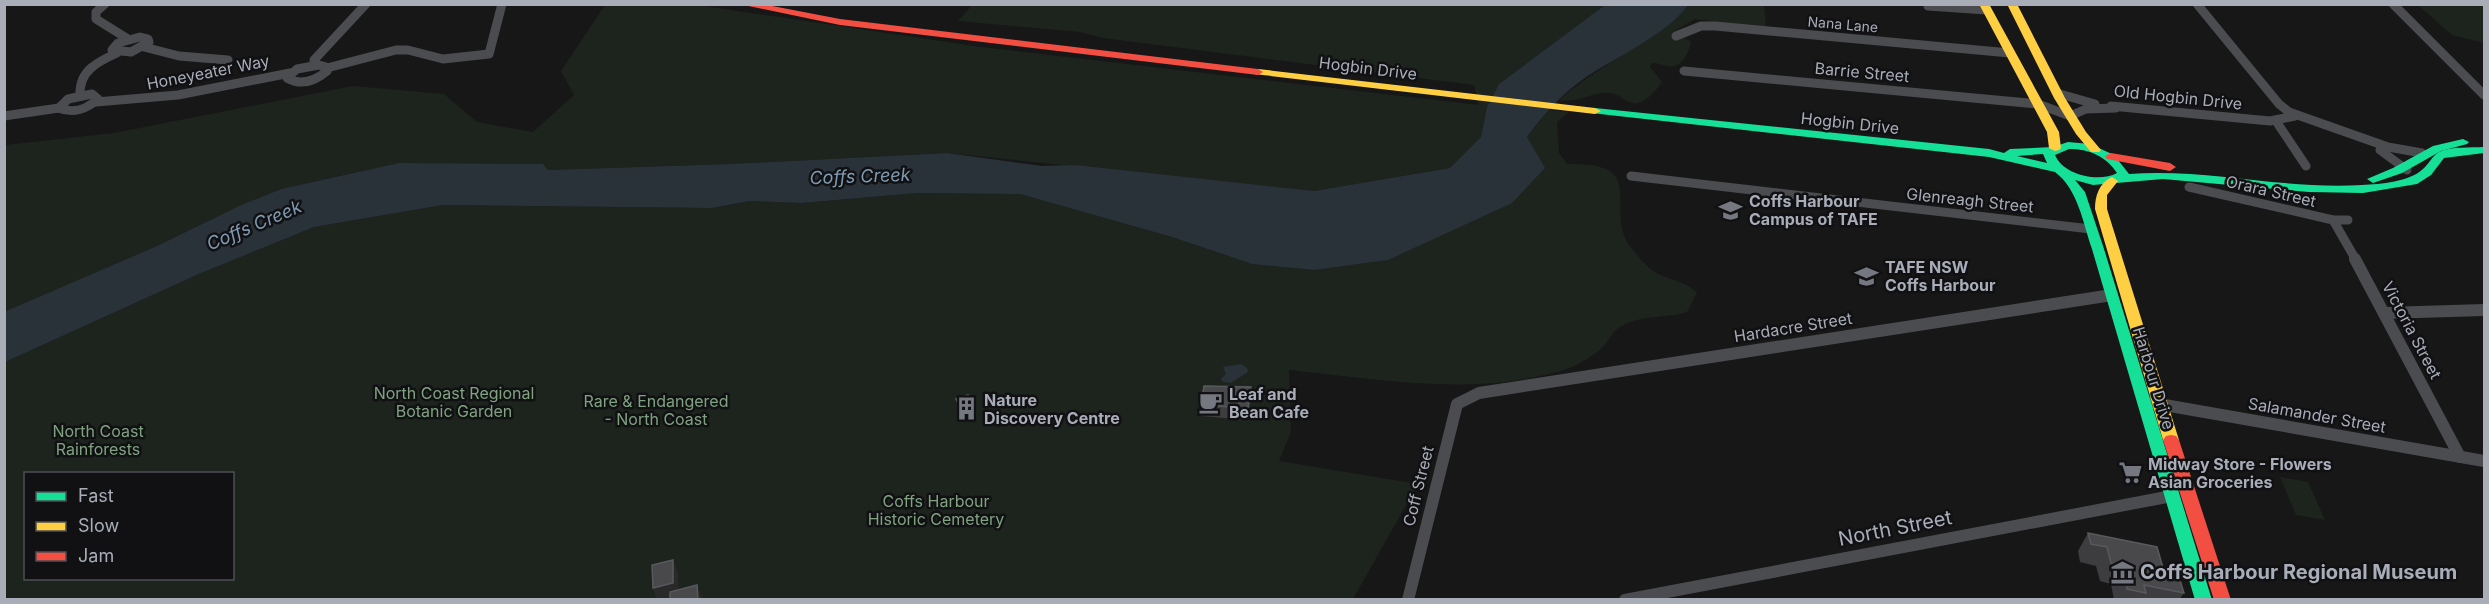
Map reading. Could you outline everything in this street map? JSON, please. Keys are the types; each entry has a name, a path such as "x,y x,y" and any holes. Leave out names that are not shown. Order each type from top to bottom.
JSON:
{"main road":[{"name":"Hogbin Drive","path":"744,4 840,22 1588,111 1989,153 2061,170 2093,181 2115,179"},
{"path":"2012,4 2080,135 2095,150 2111,157 2165,167 2307,180 2381,178 2407,170 2422,153 2443,143 2484,143"},
{"path":"1986,7 2053,132 2053,149"},
{"name":"Hogbin Drive","path":"1989,153 2053,149 2073,145 2095,150"},
{"name":"Harbour Drive","path":"2053,149 2049,159 2079,192 2204,600"},
{"path":"2115,179 2163,175 2308,188 2379,188 2402,185 2422,177 2440,156 2448,153 2484,150"},
{"path":"2111,157 2122,168 2115,179"},
{"name":"Harbour Drive","path":"2115,179 2101,195 2101,209 2159,404 2223,600"}],"street":[{"path":"314,65 314,60 366,4"},
{"path":"327,68 322,76 306,81 291,81 287,78 290,73 314,65 327,68 396,50 408,50 443,59 489,54 502,4"},
{"path":"2197,4 2278,104 2295,116 2346,131 2388,147 2422,153"},
{"path":"2393,4 2484,94"},
{"path":"102,6 95,15 99,22 120,32 128,39"},
{"path":"1928,6 1986,7"},
{"name":"Nana Lane","path":"1676,36 1701,26 1715,26 2010,53"},
{"path":"117,52 112,48 128,39 148,39 149,42 144,47"},
{"path":"80,95 84,73 117,52 144,47 179,56 228,60"},
{"name":"Barrie Street","path":"1684,71 2038,104 2070,116"},
{"name":"Honeyeater Way","path":"4,116 59,108 75,110 96,102 153,99 226,86 266,74 290,73"},
{"name":"Old Hogbin Drive","path":"2060,94 2088,103 2116,108 2276,121 2295,116"},
{"path":"59,108 64,101 80,95 96,95 98,99 96,102"},
{"path":"2070,116 2086,109 2116,108"},
{"path":"2276,121 2306,166"},
{"path":"2346,131 2390,156 2407,170"},
{"name":"Glenreagh Street","path":"1631,176 2091,229"},
{"name":"Orara Street","path":"2189,187 2333,220 2348,220"},
{"name":"Victoria Street","path":"2333,220 2386,313 2460,457"},
{"name":"Hardacre Street","path":"1479,393 2112,295"},
{"path":"2386,313 2484,310"},
{"name":"Coff Street","path":"1408,600 1457,404 1479,393"},
{"name":"Salamander Street","path":"2144,401 2484,461"},
{"name":"North Street","path":"1625,600 2172,496"}],"green space":[{"path":"973,4 1605,5 1499,84 1487,107 1481,137 1450,168 1314,191 947,153 548,170 543,164 399,163 281,189 5,312 5,145 114,133 353,86 444,94 477,122 533,132 574,95 561,71 605,5 697,5 981,47 1479,105 1474,85 1103,38 1080,32 958,21"},
{"path":"1688,5 1764,5 1766,28 1695,19 1673,32 1673,35 1691,41 1684,59 1681,63 1672,66 1652,63 1650,67 1662,82 1653,94 1641,102 1629,102 1610,93 1566,101 1559,100 1671,21"},
{"path":"2418,5 2484,5 2484,43 2452,35"},
{"name":"North Coast Regional Botanic Garden","path":"1548,110 1569,112 1557,122 1559,153 1567,164 1594,165 1610,171 1618,180 1624,236 1633,250 1652,270 1687,285 1697,293 1687,312 1625,324 1615,331 1600,350 1584,361 1538,377 1503,382 1431,384 1289,370 1291,432 1279,461 1418,484 1353,599 5,599 5,362 199,274 314,227 443,205 712,208 750,201 802,203 917,193 1020,194 1172,237 1252,264 1315,270 1388,260 1527,137"},
{"path":"2280,477 2308,482 2325,520 2296,515"}],"water":[{"name":"Coffs Creek","path":"1605,5 1688,5 1679,16 1653,36 1582,80 1546,114 1527,137 1545,168 1512,203 1388,260 1315,270 1252,264 1172,237 1020,194 917,193 802,203 750,201 712,208 443,205 314,227 199,274 5,362 4,312 281,189 399,163 543,164 548,170 947,153 1042,166 1075,165 1314,191 1450,168 1481,137 1487,107 1499,84"},
{"path":"1241,364 1247,368 1248,372 1231,383 1223,382 1221,379 1226,374 1223,367"}],"building":[{"path":"1204,386 1251,387 1248,408 1201,405"},
{"path":"968,395 975,406 962,410 956,399"},
{"path":"2088,533 2157,547 2163,568 2177,571 2184,593 2144,585 2146,593 2127,589 2122,565 2111,563 2107,547 2091,544"},
{"path":"673,560 673,583 653,588 652,565"},
{"path":"697,585 698,600 670,600 670,592"}],"traffic: fast":[{"path":"1595,111 1989,153 2059,169"},
{"path":"2373,179 2398,171 2437,148 2463,142"},
{"path":"2119,178 2123,174 2118,165 2110,157 2090,148 2068,146 2049,154 2053,164 2063,172 2093,181 2163,175 2309,188 2363,189 2413,181 2427,172 2440,156 2448,153 2484,150"},
{"path":"2010,153 2052,150"},
{"path":"2064,173 2079,192 2098,249 2204,600"}],"traffic: slow":[{"path":"1984,4 2053,132 2055,148"},
{"path":"2012,4 2070,116 2095,150"},
{"path":"1258,72 1595,111"},
{"path":"2112,181 2101,195 2101,209 2171,440"}],"traffic: jam":[{"path":"744,4 840,22 1258,72"},
{"path":"2111,157 2170,167"},
{"path":"2171,440 2223,600"}],"place":[{"name":"Coffs Harbour Campus of TAFE","path":"1731,210"},
{"name":"TAFE NSW Coffs Harbour","path":"1867,276"},
{"name":"Leaf and Bean Cafe","path":"1211,403"},
{"name":"Nature Discovery Centre","path":"966,409"},
{"name":"Midway Store - Flowers Asian Groceries","path":"2130,473"},
{"name":"Coffs Harbour Regional Museum","path":"2122,572"}],"park label":[{"name":"Rare & Endangered - North Coast","path":"656,410"},
{"name":"North Coast Rainforests","path":"98,440"},
{"name":"Coffs Harbour Historic Cemetery","path":"936,510"}]}
